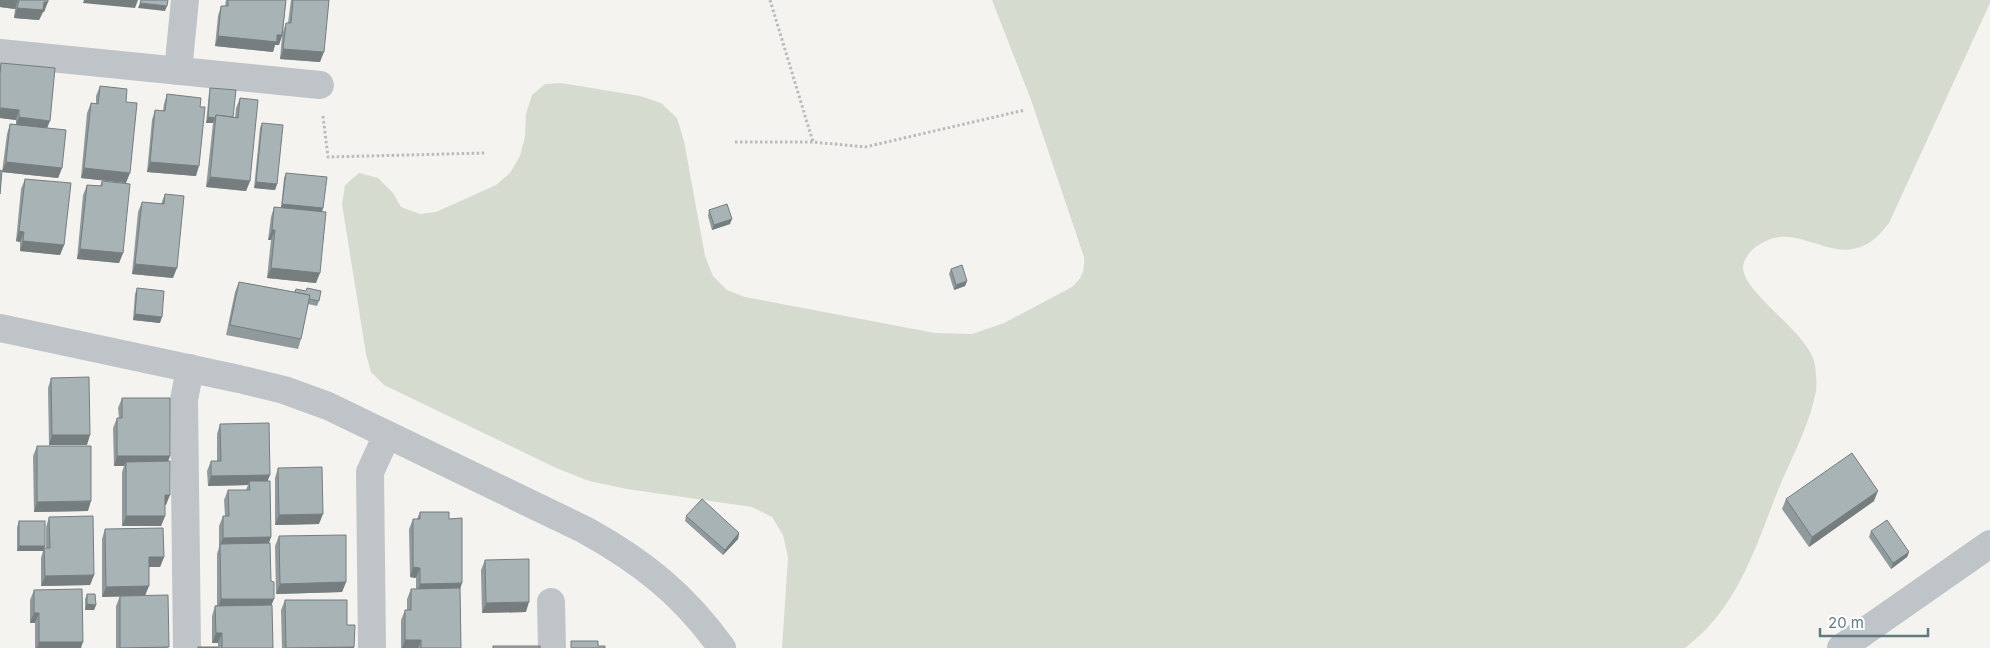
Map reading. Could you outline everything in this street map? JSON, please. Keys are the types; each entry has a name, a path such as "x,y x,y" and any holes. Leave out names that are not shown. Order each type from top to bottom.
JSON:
{"street":[{"path":"178,71 185,0"},
{"path":"0,52 320,85"},
{"path":"0,330 190,368 284,390 328,406 585,530 620,549 681,598 707,627 722,648"},
{"path":"187,648 184,400 190,368"},
{"path":"372,648 370,472 388,435"},
{"path":"1841,648 1990,544"},
{"path":"551,602 552,648"}],"path":[{"path":"770,0 813,142"},
{"path":"735,142 813,142 865,147 1025,110"},
{"path":"323,114 328,157 486,153"}],"shaded area":[{"path":"992,0 1990,0 1990,3 1889,223 1879,235 1862,246 1846,250 1834,249 1798,238 1774,238 1753,249 1744,262 1744,273 1750,285 1800,338 1810,352 1815,365 1816,391 1806,426 1740,581 1732,596 1714,620 1685,648 782,648 788,557 783,535 772,517 752,507 627,489 589,481 556,468 384,385 371,372 366,354 342,204 345,185 359,173 378,178 393,193 401,207 420,214 436,212 496,185 510,173 520,156 525,137 526,114 532,95 545,84 561,83 640,96 661,103 677,118 684,141 705,256 713,276 727,290 745,297 935,333 972,334 1004,323 1072,287 1082,274 1084,257 1031,100"}],"building":[{"path":"19,0 48,0 48,2 44,2 43,10 17,8"},
{"path":"141,0 168,0 167,6 140,3"},
{"path":"228,0 286,0 282,35 277,35 277,42 218,36 221,6 228,6"},
{"path":"293,0 329,0 324,52 283,49 286,23 291,23"},
{"path":"1,63 55,68 50,121 19,117 19,110 1,108 0,117"},
{"path":"100,86 127,89 126,102 137,103 130,173 84,168 91,103 98,104"},
{"path":"210,88 236,90 233,117 216,115 215,118 208,117"},
{"path":"167,94 201,98 200,107 205,107 199,166 150,162 155,110 165,111"},
{"path":"240,98 258,100 250,181 210,177 216,115 238,118"},
{"path":"262,123 283,125 277,184 256,182"},
{"path":"10,124 66,130 62,168 6,162"},
{"path":"0,170 2,171 0,194"},
{"path":"286,173 327,177 323,208 282,204"},
{"path":"25,179 71,183 64,245 23,241 24,232 19,231"},
{"path":"102,181 130,184 123,253 80,249 87,185 102,186"},
{"path":"165,194 184,196 177,268 135,264 142,202 164,204"},
{"path":"727,204 732,219 714,225 709,210"},
{"path":"274,207 326,212 320,273 271,268 275,230 272,230"},
{"path":"962,265 967,281 956,285 951,269"},
{"path":"239,282 310,295 301,339 230,325"},
{"path":"137,288 164,291 162,317 135,314"},
{"path":"307,288 321,291 319,301 309,299 310,295 295,292 296,289 306,291"},
{"path":"89,377 90,435 52,435 51,378"},
{"path":"122,398 170,398 170,456 117,456 117,418 122,418"},
{"path":"269,423 270,475 211,476 211,461 221,461 220,424"},
{"path":"37,446 91,446 91,501 37,502"},
{"path":"1852,453 1878,491 1812,537 1786,499"},
{"path":"170,461 170,495 165,495 165,516 126,516 126,462"},
{"path":"322,467 323,514 279,515 278,468"},
{"path":"249,481 270,481 271,537 223,538 223,516 229,516 228,490 250,490"},
{"path":"702,499 739,533 725,550 686,516"},
{"path":"420,512 449,512 449,519 462,518 462,583 420,584 420,568 413,567 413,519 420,519"},
{"path":"93,516 94,575 45,576 44,548 50,548 49,517"},
{"path":"1887,520 1909,552 1893,563 1871,531"},
{"path":"19,521 45,521 45,546 19,546"},
{"path":"163,528 164,557 149,557 149,586 106,587 105,529"},
{"path":"346,535 346,582 280,584 279,536"},
{"path":"270,543 271,581 274,582 274,599 221,599 220,544"},
{"path":"529,559 529,602 486,603 485,560"},
{"path":"460,588 461,648 421,648 421,640 405,640 405,610 411,610 411,589"},
{"path":"82,589 83,642 39,642 39,613 34,613 34,590"},
{"path":"87,594 95,594 96,605 87,604"},
{"path":"168,595 169,647 120,648 120,596"},
{"path":"285,600 347,600 347,625 355,625 354,647 286,648"},
{"path":"272,605 273,648 222,648 222,633 216,633 215,606"},
{"path":"571,641 598,641 598,646 605,646 605,648 571,648"},
{"path":"493,646 540,646 540,648 493,648"},
{"path":"218,647 218,648 198,648"}]}
